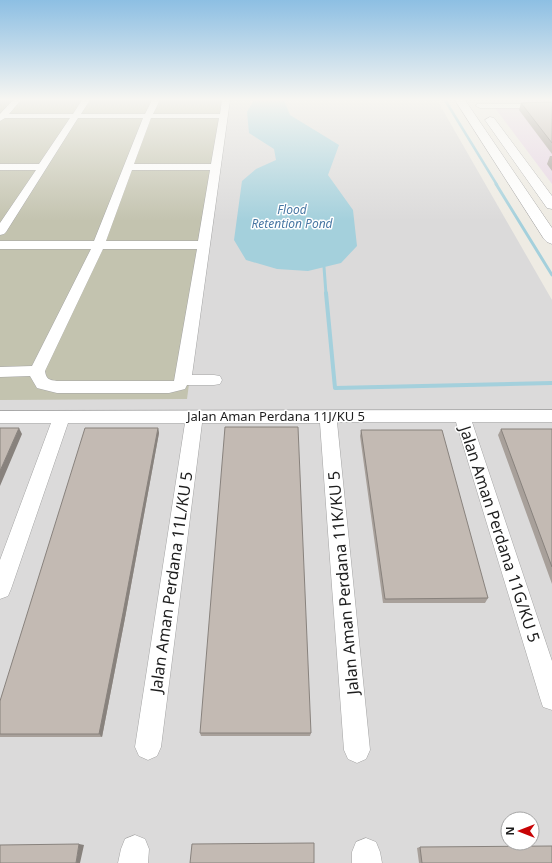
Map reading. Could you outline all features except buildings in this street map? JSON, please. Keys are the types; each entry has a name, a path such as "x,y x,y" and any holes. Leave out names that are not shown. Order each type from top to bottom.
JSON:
{"street":[{"path":"0,232 60,140"},
{"path":"139,140 98,246 37,371 38,378 43,384 57,387 169,387 179,385 183,380 219,140"},
{"path":"487,140 552,239"},
{"path":"505,140 552,205"},
{"path":"0,166 43,167"},
{"path":"129,167 215,167"},
{"path":"0,245 204,246"},
{"path":"0,372 37,371"},
{"path":"183,380 214,380"},
{"name":"Jalan Aman Perdana 11K/KU 5","path":"328,416 357,750"},
{"name":"Jalan Aman Perdana 11G/KU 5","path":"462,416 552,698"},
{"name":"Jalan Aman Perdana 11J/KU 5","path":"0,418 552,416"},
{"path":"0,589 62,417"},
{"name":"Jalan Aman Perdana 11L/KU 5","path":"148,747 194,417"}],"shaded area":[{"path":"0,140 460,140 552,300 552,863 0,863"},
{"path":"0,140 222,140 187,399 0,400"},
{"path":"519,140 552,140 552,184"}],"water":[{"name":"Flood Retention Pond","path":"260,140 331,140 339,145 328,175 353,210 357,246 341,263 308,271 277,269 246,260 234,240 242,181 256,169 276,160 274,149"}],"waterway":[{"path":"470,140 497,185"},
{"path":"496,184 552,275"},
{"path":"324,267 326,294"},
{"path":"326,293 335,388 552,383"}]}
